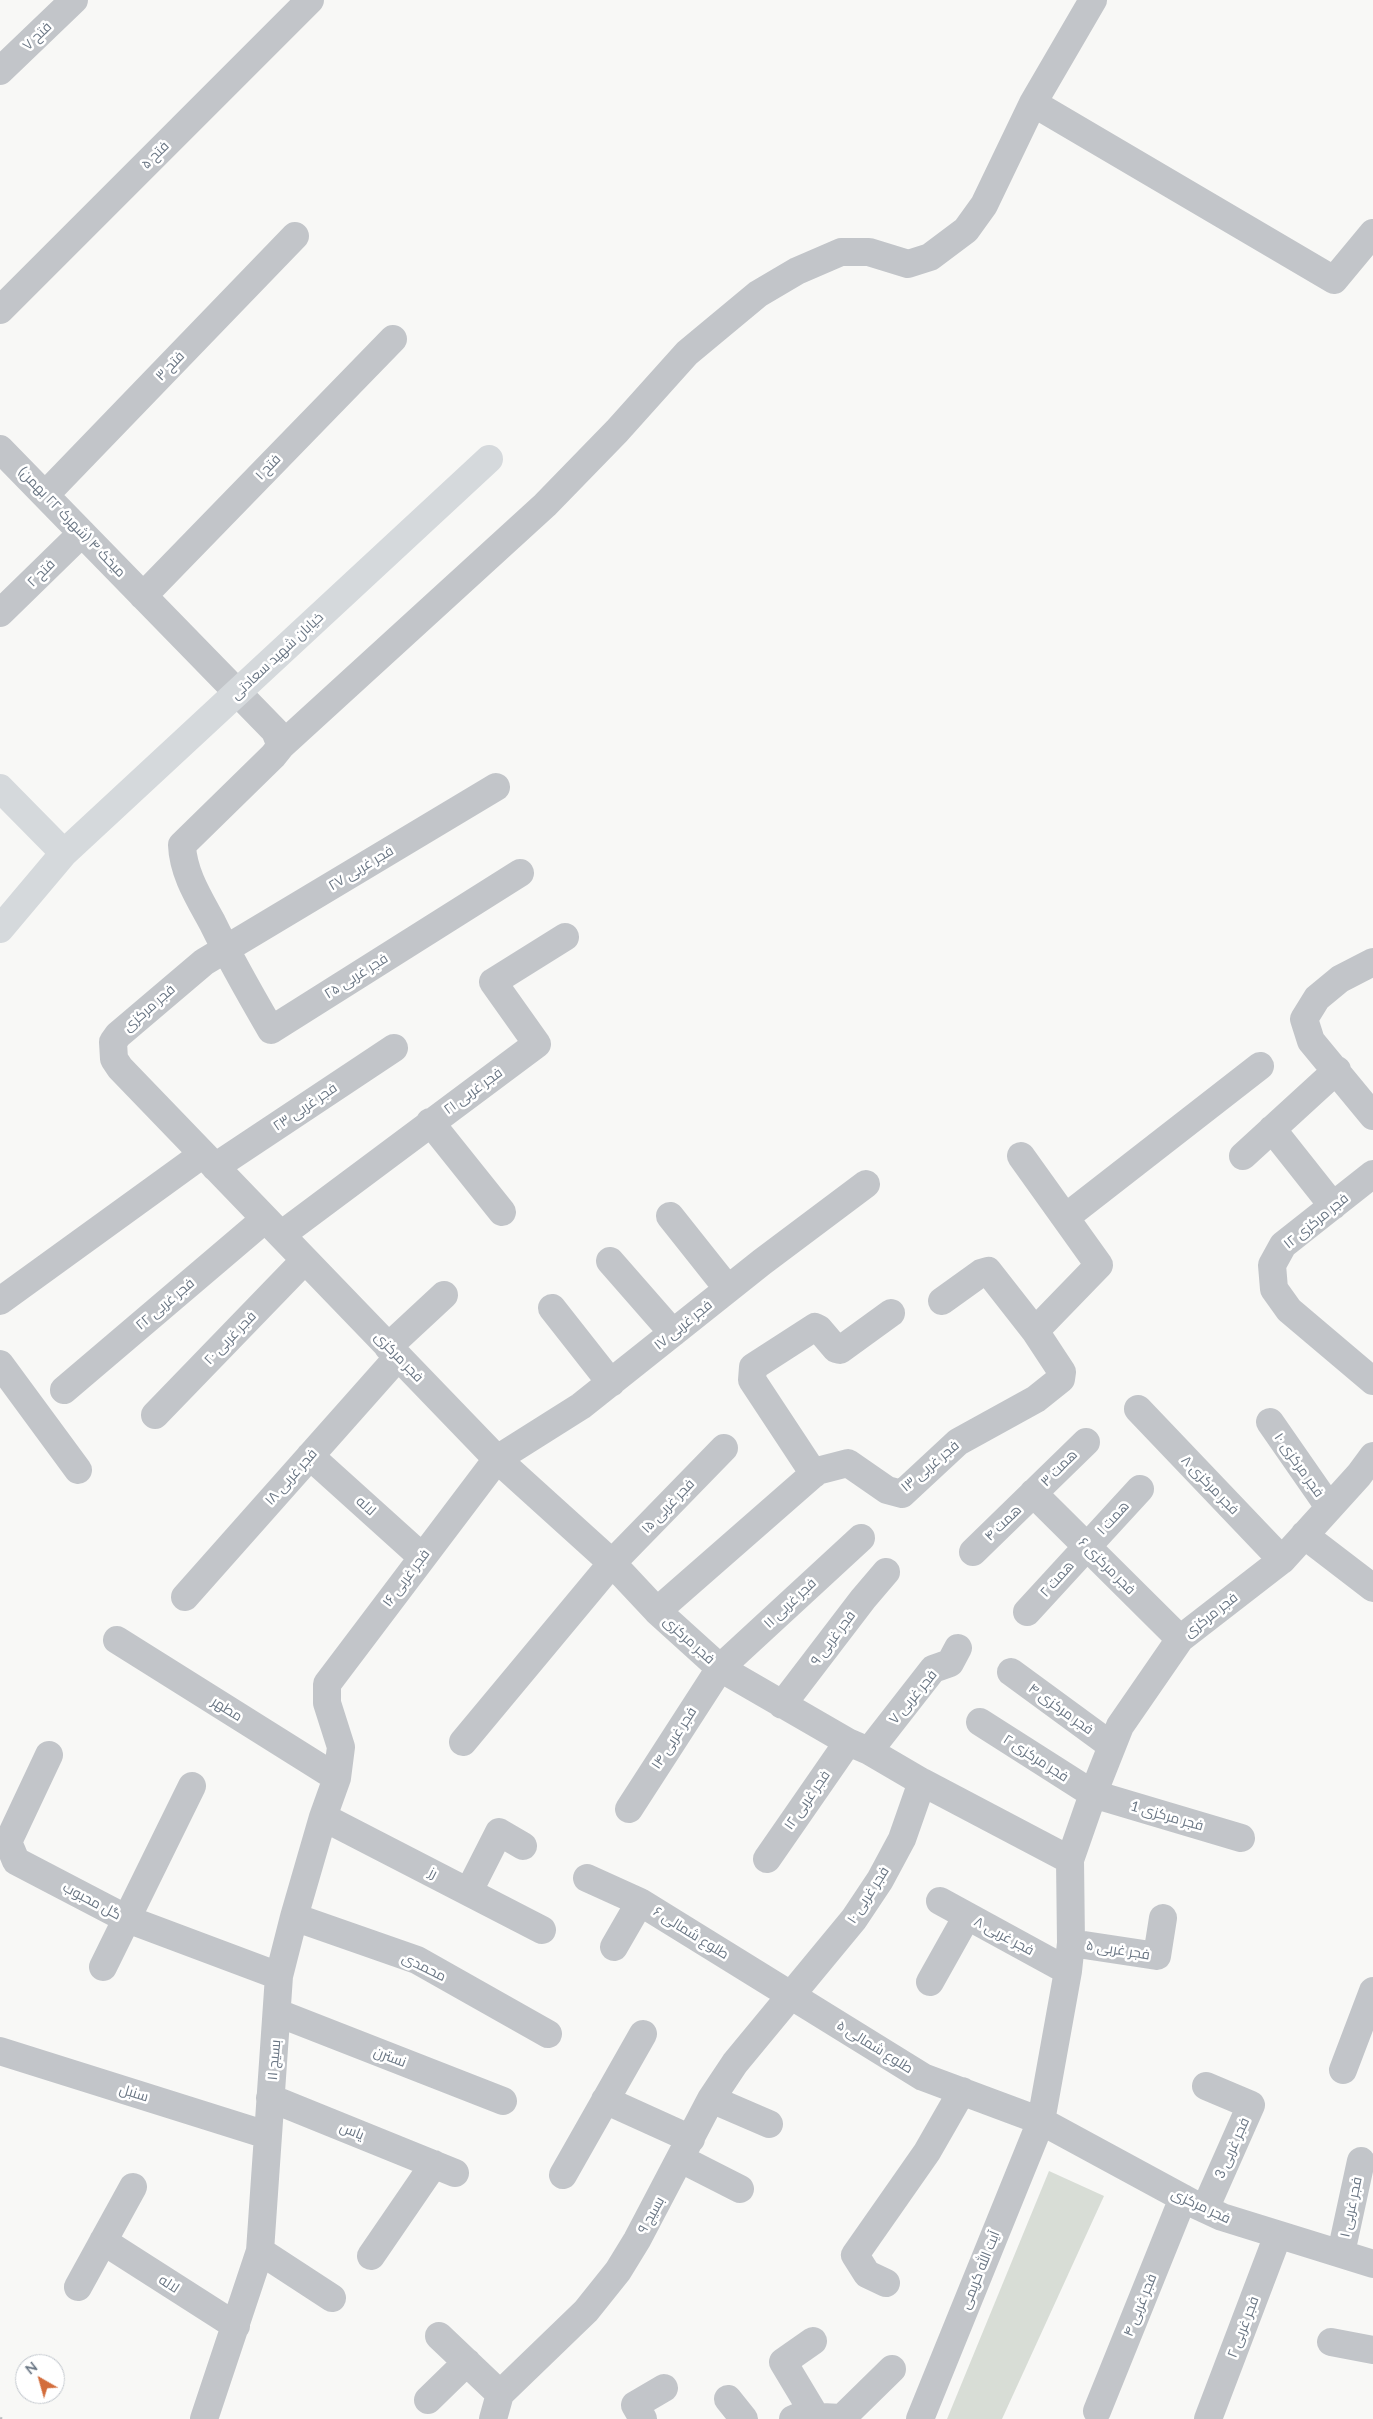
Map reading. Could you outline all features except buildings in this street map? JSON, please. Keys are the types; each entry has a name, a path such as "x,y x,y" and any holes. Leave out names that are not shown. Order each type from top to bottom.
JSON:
{"main road":[{"name":"خیابان شهید سعادتی","path":"0,929 63,854 489,459"},
{"path":"0,788 63,854"}],"street":[{"name":"فتح ۷","path":"0,71 74,0"},
{"name":"فتح ۵","path":"0,310 310,0"},
{"path":"225,949 192,886 182,855 182,845 278,739 545,505 617,431 687,353 758,294 797,271 841,252 869,252 908,264 930,257 966,230 984,205 1033,103 1092,0"},
{"path":"1033,103 1334,280 1373,233"},
{"name":"فتح ۳","path":"46,495 296,236"},
{"name":"فتح ۱","path":"143,596 393,339"},
{"name":"(شهرک ۲۲ بهمن) میخک ۴","path":"0,449 238,692 278,739"},
{"name":"فتح ۲","path":"0,614 82,533"},
{"name":"فجر غربی ۲۷","path":"225,949 496,787"},
{"name":"فجر غربی ۲۵","path":"225,949 270,1030 520,873"},
{"name":"فجر غربی ۲۱","path":"273,1227 430,1122 537,1044 493,982 565,937"},
{"name":"فجر مرکزی","path":"225,949 204,962 118,1035 113,1042 114,1059 120,1068 496,1459 612,1563 657,1611 720,1668 782,1705 922,1782 1070,1860"},
{"path":"1366,966 1340,979 1317,998 1304,1019 1311,1040 1373,1116"},
{"name":"فجر غربی ۲۳","path":"0,1301 209,1160 394,1048"},
{"path":"1066,1217 1260,1066"},
{"path":"1242,1156 1337,1070"},
{"path":"430,1122 502,1212"},
{"path":"1272,1129 1334,1206"},
{"path":"1020,1156 1099,1265 1035,1331"},
{"name":"فجر مرکزی ۱۲","path":"1373,1174 1283,1245 1272,1265 1274,1289 1289,1310 1373,1381"},
{"name":"فجر غربی ۱۷","path":"496,1459 581,1406 728,1289 866,1184"},
{"path":"670,1216 728,1289"},
{"name":"فجر غربی ۲۲","path":"64,1390 273,1227"},
{"name":"فجر غربی ۲۰","path":"155,1415 305,1260"},
{"path":"610,1261 673,1333"},
{"name":"فجر غربی ۱۳","path":"657,1611 814,1474 848,1463 887,1490 902,1494 958,1442 1036,1399 1061,1378 1062,1372 1035,1331 988,1271 981,1273 942,1301"},
{"name":"فجر غربی ۱۸","path":"185,1597 310,1456 393,1352 444,1295"},
{"path":"552,1308 611,1382"},
{"path":"814,1474 752,1380 753,1366 815,1327 819,1329 836,1349 840,1350 891,1313"},
{"path":"0,1364 78,1470"},
{"name":"فجر مرکزی ۸","path":"1138,1409 1282,1560"},
{"name":"فجر مرکزی ۱۰","path":"1270,1422 1329,1507"},
{"name":"همت ۳","path":"1033,1494 1086,1442"},
{"name":"فجر غربی ۱۵","path":"463,1742 612,1563 724,1448"},
{"name":"لاله","path":"310,1456 422,1557"},
{"name":"فجر مرکزی","path":"1068,1971 1071,1942 1070,1860 1093,1794 1120,1726 1180,1639 1282,1560 1359,1475 1373,1456"},
{"name":"فجر غربی ۱۶","path":"326,1703 327,1684 496,1459"},
{"name":"همت ۱","path":"1086,1546 1140,1489"},
{"name":"فجر مرکزی ۶","path":"1033,1494 1180,1639"},
{"name":"همت ۴","path":"973,1552 1033,1494"},
{"path":"1304,1535 1373,1588"},
{"name":"فجر غربی ۱۱","path":"720,1668 861,1538"},
{"name":"همت ۲","path":"1027,1612 1086,1546"},
{"name":"فجر غربی ۹","path":"782,1705 886,1572"},
{"name":"مطهر","path":"117,1640 337,1778"},
{"name":"فجر غربی ۷","path":"858,1746 933,1669 950,1663 958,1648"},
{"name":"فجر غربی ۱۴","path":"628,1809 720,1668"},
{"name":"فجر مرکزی ۴","path":"1011,1672 1112,1746"},
{"name":"بسیج ۱۱","path":"204,2419 260,2251 270,2098 278,2013 279,1976 294,1916 323,1817 337,1778 341,1747 326,1703"},
{"name":"فجر مرکزی ۲","path":"980,1722 1093,1794"},
{"name":"فجر غربی ۱۲","path":"767,1859 858,1746"},
{"name":"گل محبوب","path":"49,1755 8,1842 16,1861 127,1919 279,1976"},
{"name":"فجر غربی ۱۰","path":"791,1996 854,1919 880,1880 902,1839 922,1782"},
{"path":"103,1968 192,1786"},
{"name":"فجر مرکزی 1","path":"1093,1794 1241,1838"},
{"name":"رز","path":"323,1817 470,1891 542,1930"},
{"path":"470,1891 499,1832 523,1846"},
{"name":"طلوع شمالی ۶","path":"588,1878 640,1902 791,1996"},
{"name":"فجر غربی ۸","path":"940,1901 1068,1971"},
{"path":"614,1948 640,1902"},
{"name":"محمدی","path":"294,1916 417,1960 548,2034"},
{"path":"930,1982 968,1916"},
{"name":"فجر غربی ۵","path":"1071,1942 1157,1956 1163,1918"},
{"name":"آیت الله کریمی","path":"920,2419 1041,2121 1068,1971"},
{"path":"1343,2070 1364,2040 1373,1991"},
{"name":"طلوع شمالی ۵","path":"791,1996 922,2077 1041,2121"},
{"name":"بسیج ۹","path":"496,2406 586,2311 618,2271 686,2149 711,2099 735,2064 791,1996"},
{"name":"نسترن","path":"278,2013 503,2101"},
{"path":"563,2175 643,2034"},
{"name":"سنبل","path":"0,2051 268,2135"},
{"name":"فجر غربی 3","path":"1194,2204 1251,2105 1206,2086"},
{"path":"886,2283 868,2274 854,2255 927,2152 962,2091"},
{"name":"یاس","path":"270,2098 444,2169 371,2256"},
{"path":"711,2099 769,2124"},
{"path":"606,2100 686,2149 740,2189"},
{"name":"فجر مرکزی","path":"1041,2121 1194,2204 1222,2217 1341,2252 1373,2264"},
{"name":"فجر غربی ۱","path":"1341,2252 1361,2161"},
{"path":"78,2287 134,2188"},
{"name":"فجر غربی ۴","path":"1097,2411 1194,2204"},
{"name":"فجر غربی ۲","path":"1208,2419 1278,2234"},
{"name":"لاله","path":"103,2241 236,2326"},
{"path":"260,2251 332,2298"},
{"path":"439,2336 467,2362 496,2406"},
{"path":"813,2341 783,2362 805,2418 842,2418 892,2369"},
{"path":"1331,2342 1373,2350"},
{"path":"428,2400 467,2362"},
{"path":"643,2419 635,2405 664,2388"}],"shaded area":[{"path":"1049,2171 1104,2196 1002,2419 947,2419"}]}
